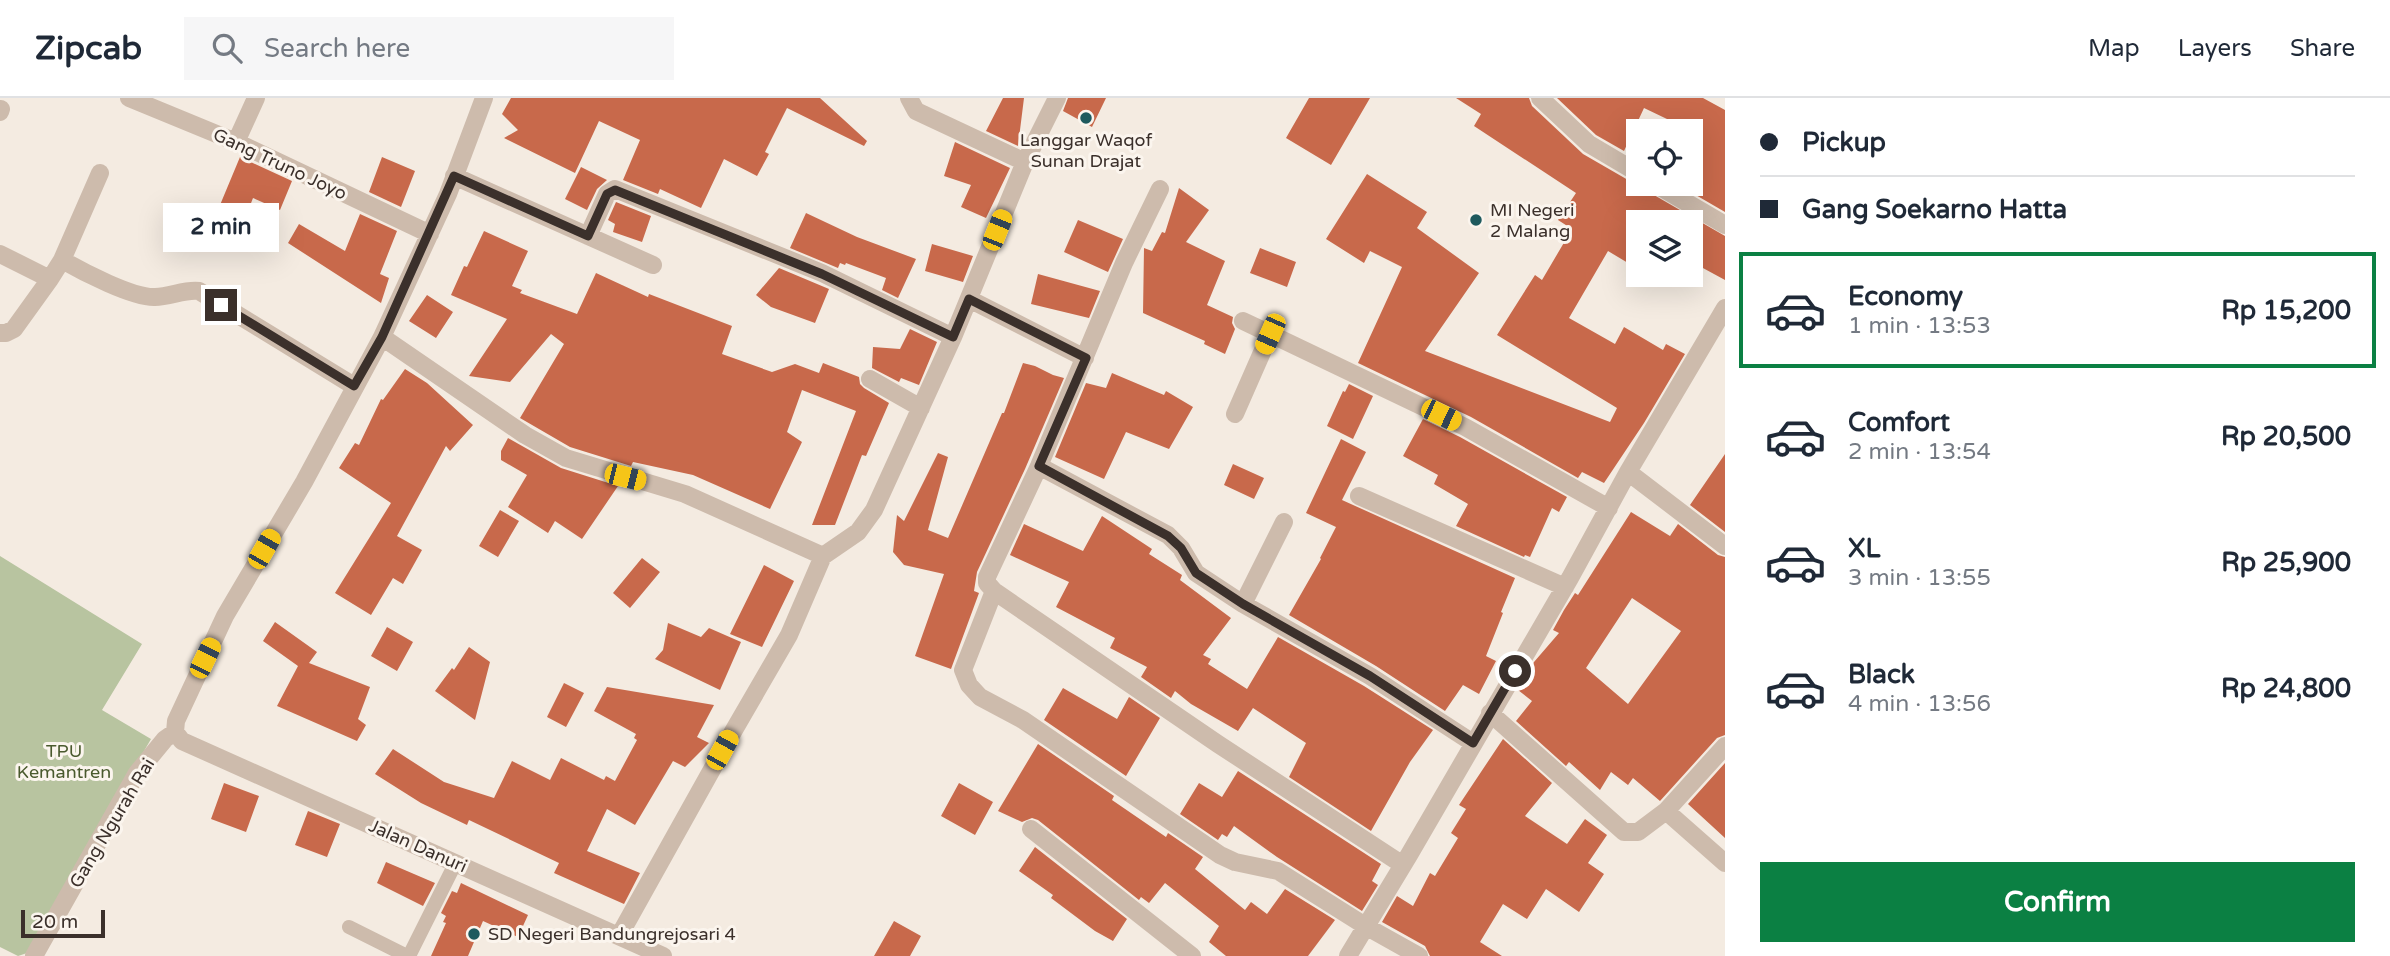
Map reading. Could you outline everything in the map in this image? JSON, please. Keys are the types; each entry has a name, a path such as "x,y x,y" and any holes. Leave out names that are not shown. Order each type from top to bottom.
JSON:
{"street":[{"name":"Gang Truno Joyo","path":"129,98 236,142 430,234"},
{"path":"236,142 256,98"},
{"path":"175,732 176,721 225,616 304,481 382,337 430,234 484,98"},
{"path":"909,98 916,111 1025,162"},
{"path":"619,936 789,635 823,556 858,531 874,509 953,337 1025,162 1057,98"},
{"path":"1540,98 1589,144 1626,166"},
{"path":"0,333 14,328 62,260 100,173"},
{"path":"454,176 653,265"},
{"path":"1160,189 1124,263 1086,358 987,577 987,583 994,591 1262,774 1403,865"},
{"path":"588,236 607,194 615,190 822,274 953,337"},
{"path":"1675,196 1725,225"},
{"path":"0,254 50,279"},
{"path":"62,260 136,294 154,298 199,291 354,386"},
{"path":"969,299 1086,358"},
{"path":"1348,956 1724,311"},
{"path":"1244,321 1465,427 1609,508"},
{"path":"1235,414 1270,334"},
{"path":"382,337 525,435 566,458 685,494 823,556"},
{"path":"870,379 922,408"},
{"path":"1039,466 1168,536 1181,548 1196,573 1243,604 1370,676 1473,743"},
{"path":"1628,472 1725,545"},
{"path":"1359,496 1565,587"},
{"path":"1243,604 1284,522"},
{"path":"994,591 963,670 969,685 980,697 1023,720 1220,855 1235,862 1278,871 1419,956"},
{"path":"1490,713 1624,832 1631,834 1638,832 1666,811 1725,746"},
{"name":"Jalan Danuri","path":"175,732 182,741 663,956"},
{"name":"Gang Ngurah Rai","path":"34,956 137,774 165,739 175,732"},
{"path":"1666,811 1725,863"},
{"path":"1031,829 1192,956"}],"lane":[{"path":"349,927 408,956 456,862"}],"green space":[{"name":"TPU Kemantren","path":"0,556 142,644 102,710 151,739 27,953 18,956 0,947"}],"building":[{"path":"511,98 820,98 867,141 864,146 787,108 765,152 769,154 757,176 724,159 701,208 660,189 658,194 623,180 640,140 599,121 575,173 504,138 518,130 502,114"},
{"path":"1003,98 1024,98 1018,146 986,131"},
{"name":"Langgar Waqof Sunan Drajat","path":"1068,98 1106,98 1092,127 1063,111"},
{"path":"1309,98 1370,98 1331,165 1286,138"},
{"path":"1456,98 1529,98 1532,106 1583,154 1626,179 1626,196 1656,196 1680,210 1626,210 1626,262 1608,251 1569,318 1615,344 1624,327 1663,350 1666,344 1685,354 1604,483 1582,472 1578,478 1471,417 1358,363 1402,267 1370,251 1364,263 1326,239 1367,174 1427,212 1417,228 1479,273 1425,351 1610,422 1617,408 1497,335 1535,275 1542,280 1572,229 1558,220 1576,193 1474,126 1481,114"},
{"path":"1557,98 1703,98 1725,110 1725,212 1697,196 1703,196 1703,119 1667,119 1644,108 1639,119 1626,119 1624,151 1596,135"},
{"path":"955,142 1010,168 986,218 961,207 971,185 944,176"},
{"path":"240,157 292,181 280,210 253,198 246,216 220,205"},
{"path":"382,157 415,171 401,207 369,192"},
{"path":"581,167 607,180 597,189 587,210 565,199"},
{"path":"1179,188 1209,210 1186,242 1225,261 1207,305 1233,317 1235,329 1225,354 1204,344 1205,341 1143,313 1144,248 1152,251 1162,232 1165,233"},
{"path":"616,202 651,216 642,242 613,232 615,224 608,220"},
{"path":"806,213 857,237 916,259 898,298 882,290 886,278 846,263 840,263 838,268 790,248"},
{"path":"360,214 397,231 380,274 389,278 381,303 288,243 299,224 345,251"},
{"path":"1078,220 1123,239 1108,272 1064,252"},
{"path":"1703,223 1725,236 1725,280 1703,268"},
{"path":"484,231 528,251 512,286 522,290 520,293 577,314 596,273 648,297 649,294 732,326 722,354 772,372 795,364 819,373 823,363 859,377 864,388 889,403 866,456 862,455 835,525 812,525 856,411 802,390 787,432 802,442 770,509 693,475 633,462 631,466 570,447 520,418 564,344 551,334 510,382 469,376 507,319 451,295"},
{"path":"932,244 973,256 963,282 925,271"},
{"path":"1260,248 1296,262 1287,287 1250,273"},
{"path":"779,268 829,289 815,323 771,307 756,295"},
{"path":"1038,274 1100,291 1089,318 1031,304"},
{"path":"427,295 453,312 436,338 409,321"},
{"path":"910,329 937,342 919,385 901,378 899,382 872,368 873,347 900,349"},
{"path":"1023,363 1064,378 977,572 974,591 979,593 951,669 915,656 944,574 904,565 893,552 897,515 904,521 938,453 948,457 928,530 948,538 1004,413"},
{"path":"405,369 427,383 473,425 450,451 446,446 397,536 422,550 403,584 393,578 371,615 335,593 391,503 339,468 355,443 359,445 381,399 383,400"},
{"path":"1112,373 1164,395 1166,391 1193,407 1169,449 1126,432 1104,479 1055,457 1086,383 1106,388"},
{"path":"1349,384 1373,396 1353,439 1327,426"},
{"path":"1423,419 1567,497 1559,512 1552,508 1530,557 1524,557 1456,526 1468,504 1434,484 1438,475 1403,456"},
{"path":"508,438 561,468 618,486 582,539 555,521 548,533 508,507 527,475 501,460 501,451"},
{"path":"1341,439 1366,452 1342,500 1515,578 1486,656 1496,661 1479,694 1463,685 1445,711 1376,666 1289,615 1336,527 1306,513"},
{"path":"1725,454 1725,532 1690,505"},
{"path":"1233,464 1264,478 1254,499 1224,485"},
{"path":"500,510 519,521 498,557 479,546"},
{"path":"1631,512 1670,536 1678,524 1718,555 1725,557 1725,735 1717,738 1660,801 1633,778 1628,785 1611,772 1600,790 1569,762 1566,766 1516,721 1532,701 1518,690 1534,662 1559,633 1553,630 1575,593 1578,595","holes":["1632,598 1681,631 1628,704 1586,668"]},
{"path":"1102,516 1152,549 1149,554 1182,575 1180,580 1231,618 1203,655 1211,659 1208,664 1247,689 1278,637 1364,686 1433,730 1410,762 1371,831 1289,777 1306,743 1253,708 1238,731 1191,704 1175,691 1171,698 1141,677 1147,667 1110,648 1115,638 1056,607 1069,582 1010,555 1024,524 1083,551"},
{"path":"642,558 660,572 630,608 613,593"},
{"path":"764,565 794,581 762,647 730,634"},
{"path":"275,622 317,652 309,663 370,687 358,719 366,725 357,741 277,706 298,666 263,641"},
{"path":"668,623 701,637 709,628 741,642 720,690 655,659 663,650"},
{"path":"387,627 413,642 397,671 371,656"},
{"path":"469,647 490,662 475,720 435,691 452,668 454,670"},
{"path":"564,683 584,693 566,727 547,717"},
{"path":"607,687 714,705 697,737 709,743 685,767 673,761 635,825 607,809 587,851 640,873 624,904 554,873 559,863 469,820 467,825 421,803 375,774 393,749 444,782 494,798 512,761 550,780 561,758 604,780 606,776 615,781 637,740 634,738 636,734 594,711"},
{"path":"1063,688 1117,719 1129,697 1160,718 1126,776 1044,720"},
{"path":"1503,739 1552,783 1525,816 1567,844 1585,819 1607,835 1588,863 1604,874 1579,912 1546,889 1527,919 1503,904 1480,942 1502,956 1430,956 1425,946 1382,922 1397,896 1413,906 1430,873 1435,876 1458,838 1451,833 1466,809 1459,805"},
{"path":"1038,744 1114,796 1112,800 1166,837 1168,833 1203,857 1195,869 1245,910 1251,902 1267,914 1285,889 1335,920 1308,956 1226,956 1209,942 1219,926 1165,883 1149,903 1141,897 1139,900 1038,820 1032,818 1022,822 998,811"},
{"path":"1725,763 1725,838 1688,804"},
{"path":"1238,771 1381,864 1372,881 1378,885 1362,911 1234,826 1227,837 1222,834 1218,840 1180,814 1199,783 1222,797"},
{"path":"224,783 259,796 246,832 211,819"},
{"path":"959,783 993,802 975,835 941,816"},
{"path":"308,811 340,824 327,857 295,845"},
{"path":"1035,847 1127,919 1113,941 1095,931 1051,898 1053,895 1019,871"},
{"path":"386,862 435,883 423,906 377,883"},
{"path":"461,883 528,915 518,937 483,921 468,956 431,956 446,923 443,922 446,916 441,913 452,891 457,893"},
{"path":"894,921 921,936 910,956 874,956"}],"place":[{"name":"Langgar Waqof Sunan Drajat","path":"1086,118"},
{"name":"MI Negeri 2 Malang","path":"1476,220"},
{"name":"SD Negeri Bandungrejosari 4","path":"474,934"}],"route":[{"path":"221,305 354,386 382,337 454,176 588,236 607,194 615,190 822,274 953,337 969,299 1086,358 1039,466 1168,536 1181,548 1196,573 1243,604 1370,676 1473,743 1515,671"}]}
